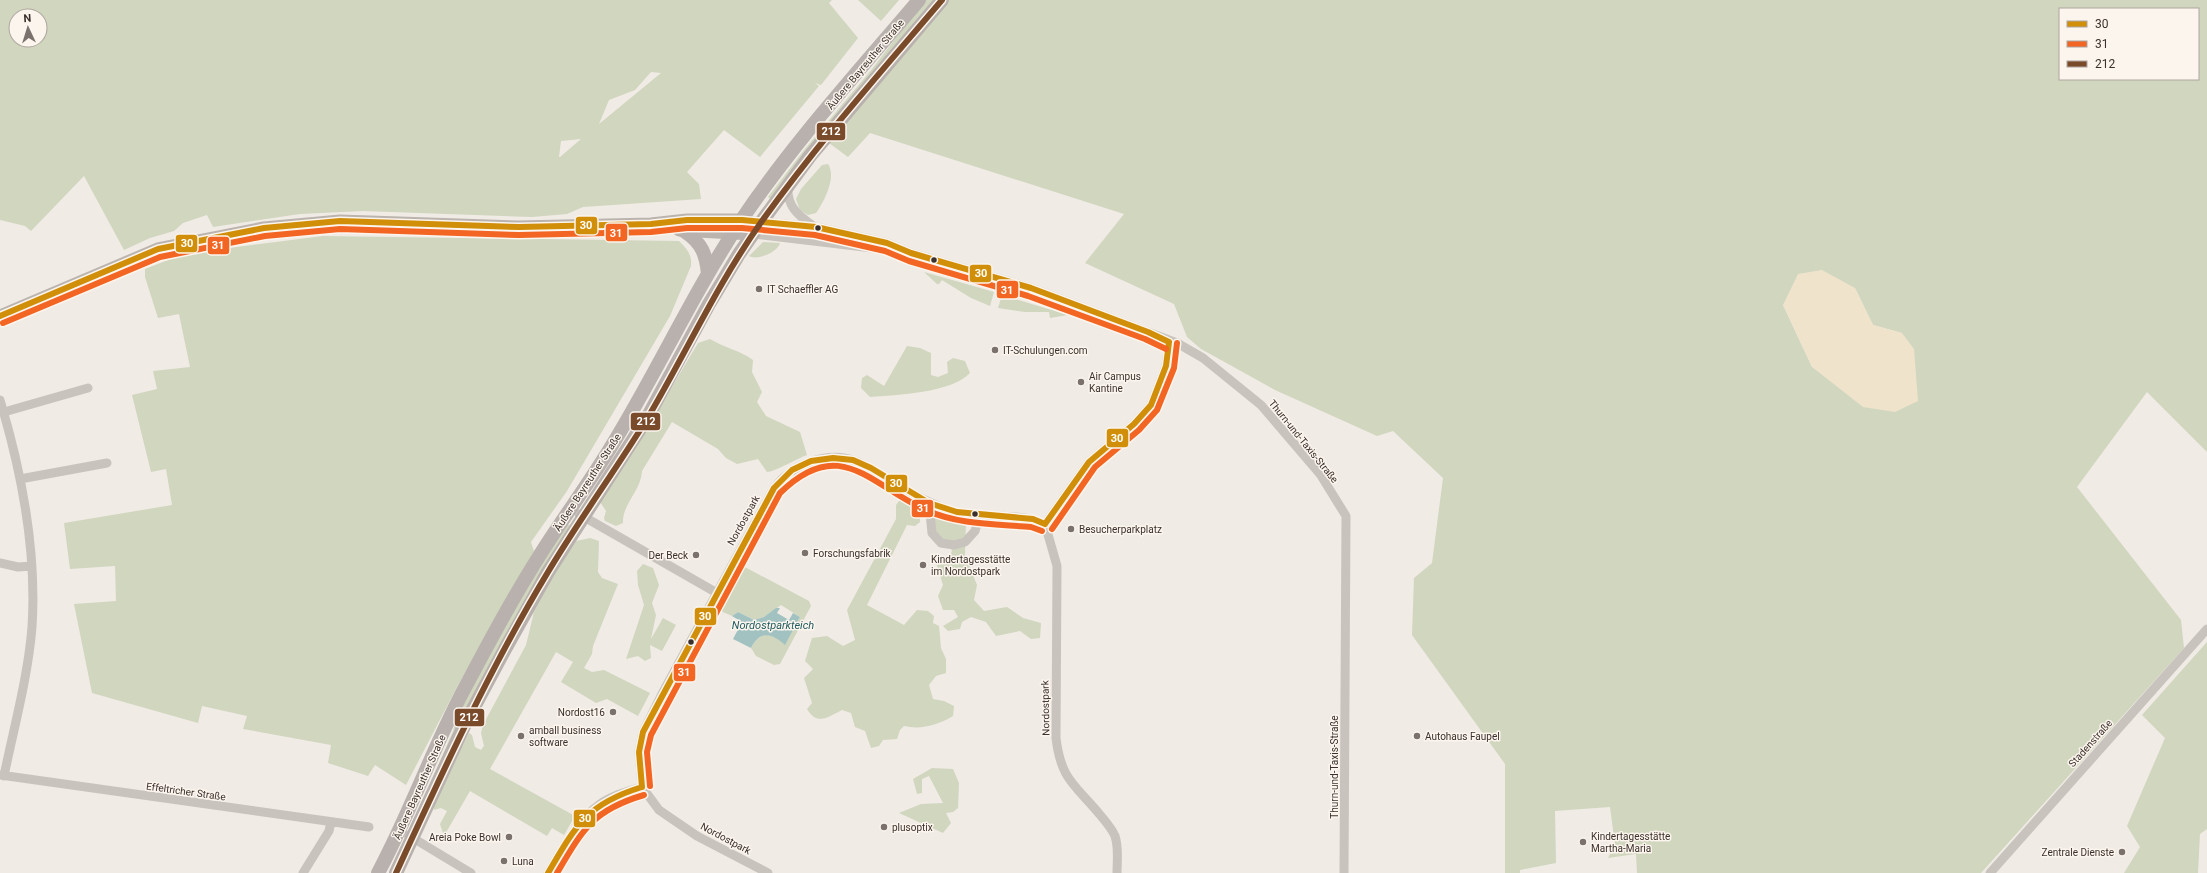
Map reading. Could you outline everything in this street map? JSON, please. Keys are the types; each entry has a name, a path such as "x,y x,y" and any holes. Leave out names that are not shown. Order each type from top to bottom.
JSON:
{"main road":[{"name":"Äußere Bayreuther Straße","path":"378,873 400,830 460,697 522,584 623,427 708,274 734,232 800,142 919,0"},
{"name":"Äußere Bayreuther Straße","path":"396,873 455,745 489,679 548,572 633,442 709,304 753,234 788,185 942,0"},
{"path":"0,316 158,249 264,228 321,222 360,221 492,227 651,224 687,220 742,220"},
{"path":"651,224 684,231 753,234"},
{"path":"684,231 696,240 703,249 708,274"}],"street":[{"path":"788,185 788,193 794,211 816,227"},
{"name":"Thurn-und-Taxis-Straße","path":"742,220 816,227 861,236 911,253 1031,288 1148,332 1169,342 1177,343 1203,358 1261,405 1320,474 1346,516 1344,873"},
{"name":"Thurn-und-Taxis-Straße","path":"753,234 911,253"},
{"path":"1045,524 1089,462 1134,424 1151,405 1166,366 1169,342"},
{"path":"4,412 88,388"},
{"path":"0,400 11,436 20,479 29,531 32,566 32,628 25,674 2,775"},
{"name":"Nordostpark","path":"768,873 697,836 668,817 654,805 642,786 639,752 643,732 779,481 792,470 811,461 833,458 853,460 871,468 929,503 957,512 1033,519 1045,524 1057,566 1056,738 1059,762 1066,775 1115,836 1118,847 1117,873"},
{"path":"20,479 107,463"},
{"path":"929,503 932,533 941,543 954,545 965,542 975,531 980,515"},
{"path":"570,508 717,593"},
{"path":"0,563 18,567 32,566"},
{"name":"Stadenstraße","path":"1990,873 2207,629"},
{"name":"Effeltricher Straße","path":"2,775 369,827"},
{"path":"548,873 578,828 595,808 618,794 642,786"},
{"path":"303,873 329,831 331,822"},
{"path":"400,830 471,873"}],"green space":[{"path":"0,0 832,0 829,3 858,38 821,85 815,83 819,86 760,157 724,130 687,172 699,184 701,199 583,207 567,214 532,217 363,211 300,214 213,227 207,215 183,223 174,231 150,238 124,250 84,176 31,231 25,226 0,220","holes":["651,72 661,73 599,124 609,100 635,90","581,139 560,157 559,157 561,141"]},
{"path":"858,0 899,0 881,21"},
{"path":"925,0 935,0 770,199 768,197 804,150 872,69"},
{"path":"949,0 2207,0 2207,452 2147,392 2077,487 2181,620 2184,648 1981,873 1637,873 1636,854 1608,858 1615,845 1610,807 1555,811 1556,863 1520,870 1520,873 1505,873 1505,764 1412,635 1414,578 1432,563 1443,478 1393,431 1377,436 1275,390 1201,349 1187,337 1174,304 1085,263 1124,214 870,133 848,157 829,143","holes":["1855,288 1873,325 1902,333 1812,367 1783,305"]},
{"path":"828,164 831,176 826,196 816,213 808,215 800,210 796,199 801,189 822,165"},
{"path":"323,236 679,241 687,249 691,258 691,266 670,316 567,491 531,542 534,551 458,685 406,785 375,765 368,776 328,763 331,745 243,729 247,716 202,706 198,723 92,693 74,604 116,601 115,566 70,569 64,523 172,505 166,469 151,472 132,395 157,389 153,371 190,367 179,314 158,318 145,277 145,269 176,257 213,250"},
{"path":"763,242 780,243 775,250 767,255 757,257 749,256"},
{"path":"939,268 996,284 995,289 938,273"},
{"path":"924,272 994,292 990,306 971,298 942,280 939,284 937,284"},
{"path":"1004,287 1075,310 1077,313 1003,291"},
{"path":"1002,295 1068,315 1050,318 1049,312 1025,312 998,308"},
{"path":"710,339 753,360 752,372 762,392 757,402 766,416 800,432 807,455 775,470 767,472 758,459 737,464 726,458 718,449 672,422 642,471 638,485 625,510 623,523 616,526 605,521 604,518 606,511 600,502 634,450 698,343"},
{"path":"907,346 920,348 931,353 931,375 938,377 948,373 947,362 953,358 965,361 970,373 961,380 937,389 908,394 870,397 861,388 862,378 867,375 884,386"},
{"path":"899,501 909,501 919,506 920,522 915,526 907,525 867,605 904,625 917,610 928,611 934,616 933,623 939,626 941,648 946,659 946,673 936,676 929,685 933,699 944,701 954,706 953,716 929,726 904,726 900,730 897,739 883,740 879,746 871,748 865,731 855,727 851,713 842,710 828,717 819,719 815,718 807,709 812,703 804,678 813,669 805,661 812,638 827,636 843,646 855,640 847,610 896,519 896,505"},
{"path":"931,511 966,521 965,555 977,585 974,600 984,611 1007,607 1023,618 1041,623 1040,638 1031,639 1020,631 996,636 986,622 971,617 962,622 960,629 948,631 943,626 958,617 954,610 943,610 938,596 943,585 936,562 939,560 949,562 952,550 937,533 933,524"},
{"path":"567,524 571,526 431,782 453,731 459,711 523,592"},
{"path":"590,538 599,541 598,572 602,578 618,584 593,646 592,654 584,668 592,672 604,670 650,693 638,716 607,699 596,703 561,682 573,662 556,652 490,769 575,816 564,835 552,828 547,836 470,791 444,836 440,824 447,811 441,808 434,810 433,804 469,733 472,735 475,747 481,750 484,746 481,733 483,725 526,645 534,612 558,567 576,541"},
{"path":"643,564 653,568 659,585 652,603 656,615 651,639 663,618 676,625 662,651 650,645 651,658 645,661 638,656 626,659 644,605 638,585 637,571"},
{"path":"741,565 809,601 811,606 780,664 774,665 756,656 751,648 758,638 766,635 775,637 785,644 800,617 781,605 764,617 754,620 738,612 732,616 714,608 736,566"},
{"path":"2207,642 2207,829 2200,834 2198,873 2124,873 2140,847 2127,826 2165,738 2142,715"},
{"path":"932,768 953,769 959,783 958,808 953,812 946,813 951,823 943,833 899,813 921,804 943,803 929,776 922,779 922,793 917,794 913,779"}],"sand":[{"path":"1822,270 1855,288 1873,325 1902,333 1914,349 1918,401 1895,412 1863,407 1812,367 1783,305 1798,274"}],"water":[{"name":"Nordostparkteich","path":"776,608 780,608 777,613 789,620 793,613 800,617 785,645 775,638 766,635 758,638 751,648 733,639 742,622 732,616 738,612 754,620 764,617"}],"transit line":[{"name":"212","path":"396,873 431,796 506,645 560,553 647,419 716,294 746,245 783,192 827,136 942,0"},
{"name":"30","path":"0,316 158,249 264,228 340,221 519,227 651,224 687,220 742,220 816,227 887,243 911,253 1031,288 1148,332 1169,342"},
{"name":"31","path":"3,323 160,257 265,236 340,229 519,235 651,232 687,228 742,228 815,235 885,251 909,261 1028,296 1145,339 1166,349"},
{"name":"30","path":"1045,524 1089,462 1134,424 1151,405 1166,366 1169,342"},
{"name":"31","path":"1052,529 1095,467 1139,430 1157,410 1174,368 1177,343"},
{"name":"30","path":"642,787 639,752 643,732 774,488 792,470 811,461 833,458 853,460 871,468 929,503 957,512 1033,519 1045,524"},
{"name":"31","path":"650,786 647,752 651,735 780,493 801,476 820,467 838,466 854,470 871,478 906,500 938,515 951,519 978,523 1031,527 1042,531"},
{"name":"30","path":"548,873 567,842 585,818 595,809 608,801 642,787"},
{"name":"31","path":"557,873 574,844 591,823 613,807 644,795"}],"place":[{"name":"IT Schaeffler AG","path":"759,289"},
{"name":"IT-Schulungen.com","path":"995,350"},
{"name":"Air Campus Kantine","path":"1081,382"},
{"name":"Besucherparkplatz","path":"1071,529"},
{"name":"Forschungsfabrik","path":"805,553"},
{"name":"Der Beck","path":"696,555"},
{"name":"Kindertagesstätte im Nordostpark","path":"923,565"},
{"name":"Nordost16","path":"613,712"},
{"name":"amball business software","path":"521,736"},
{"name":"Autohaus Faupel","path":"1417,736"},
{"name":"plusoptix","path":"884,827"},
{"name":"Areia Poke Bowl","path":"509,837"},
{"name":"Kindertagesstätte Martha-Maria","path":"1583,842"},
{"name":"Zentrale Dienste","path":"2122,852"},
{"name":"Luna","path":"504,861"}]}
